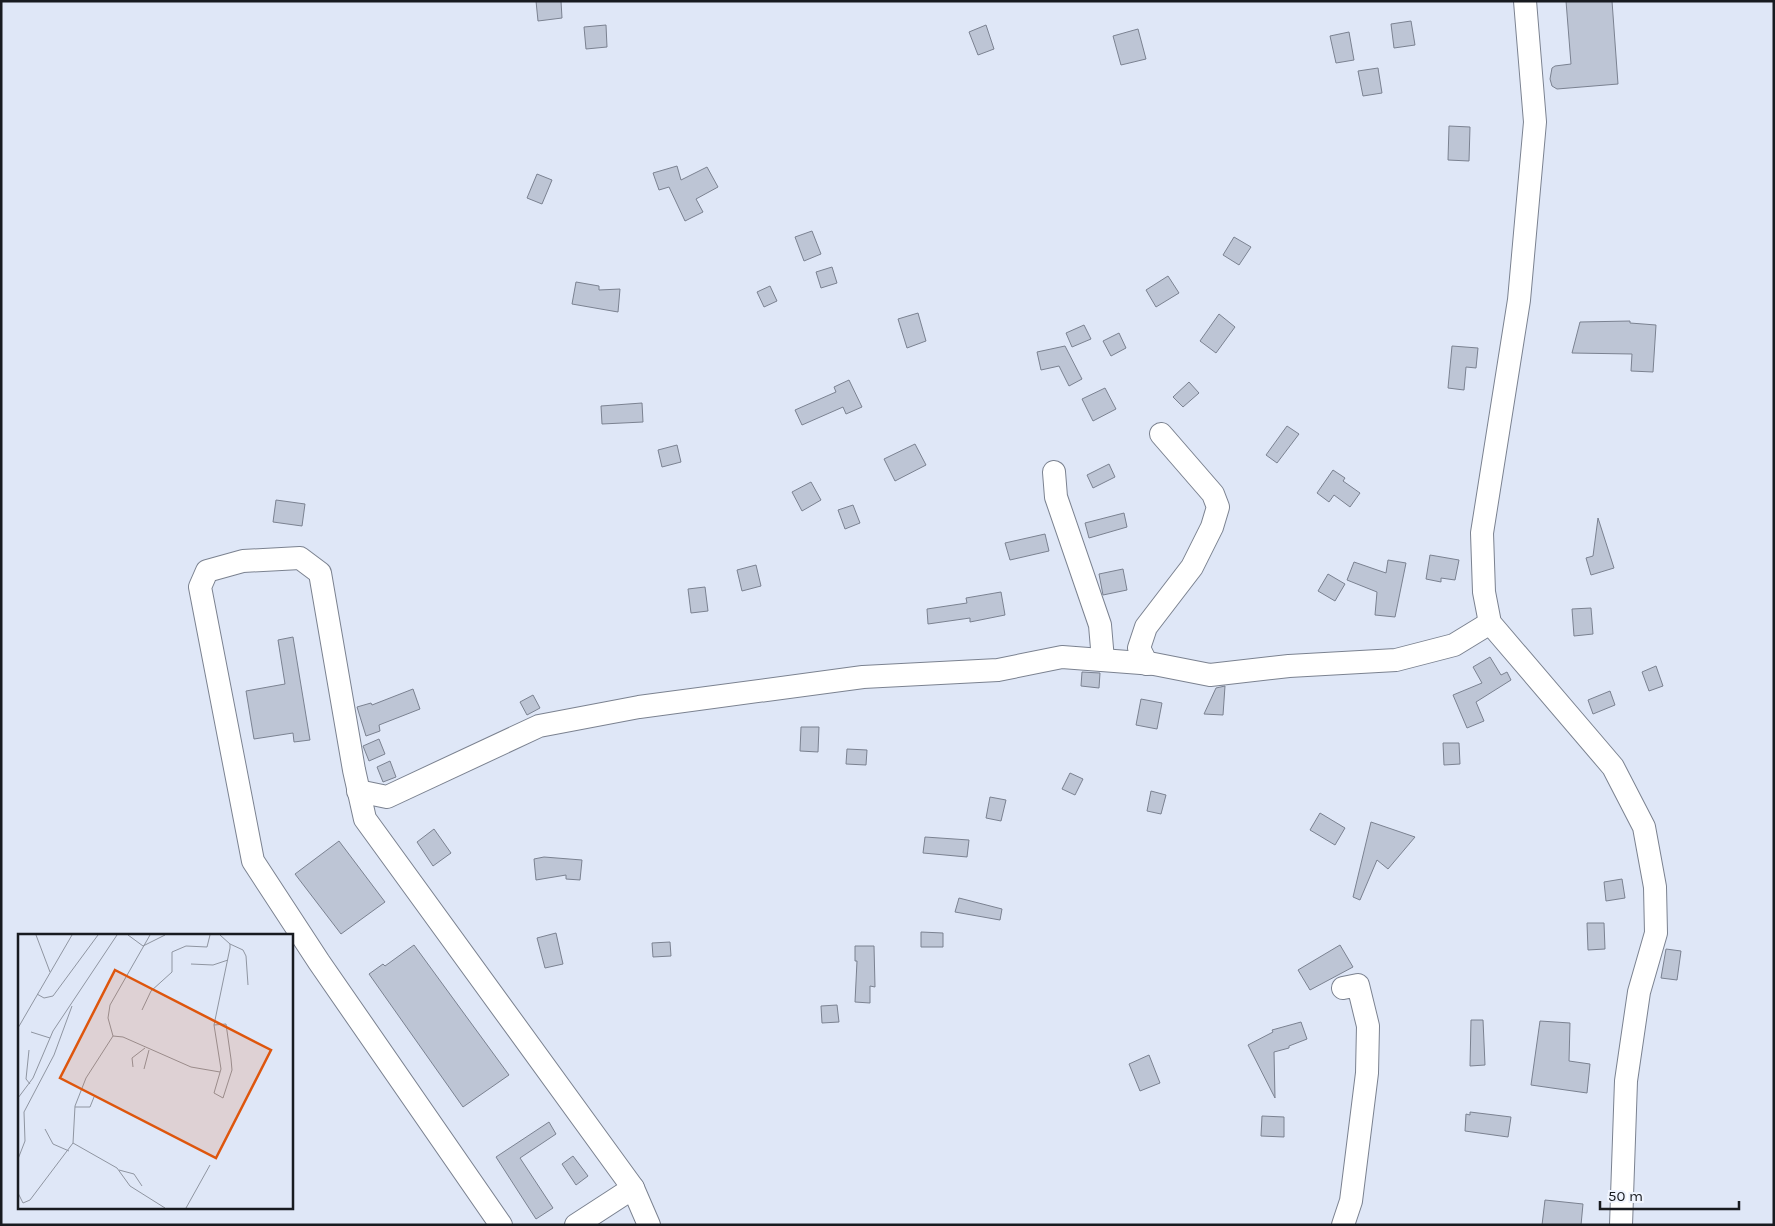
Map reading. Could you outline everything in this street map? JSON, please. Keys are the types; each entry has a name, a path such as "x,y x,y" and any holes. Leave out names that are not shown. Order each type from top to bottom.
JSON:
{"street":[{"path":"1525,1 1535,122 1519,300 1482,533 1484,592 1490,624 1613,767 1644,827 1655,887 1656,933 1639,992 1626,1081 1622,1225"},
{"path":"1147,664 1139,648 1146,627 1192,567 1212,527 1218,507 1213,494 1161,434"},
{"path":"1054,472 1056,497 1100,626 1103,660"},
{"path":"501,1225 319,962 253,861 200,587 207,571 243,561 300,558 320,573 358,791 365,819 633,1188 650,1225"},
{"path":"358,791 387,797 539,726 639,707 863,677 998,670 1062,656 1147,664 1210,674 1289,666 1396,660 1454,645 1490,624"},
{"path":"1343,988 1358,985 1368,1026 1367,1073 1355,1171 1351,1201 1343,1225"},
{"path":"576,1225 633,1188"}],"building":[{"path":"536,1 561,1 562,18 538,21"},
{"path":"1566,1 1612,1 1618,84 1557,89 1552,86 1550,79 1552,68 1571,64"},
{"path":"1411,21 1415,45 1394,48 1391,24"},
{"path":"606,25 607,47 586,49 584,27"},
{"path":"986,25 994,49 978,55 969,32"},
{"path":"1138,29 1146,59 1121,65 1113,36"},
{"path":"1349,32 1354,60 1336,63 1330,36"},
{"path":"1378,68 1382,93 1363,96 1358,71"},
{"path":"1449,126 1470,127 1469,161 1448,160"},
{"path":"677,166 681,180 707,167 718,187 696,199 703,212 685,221 669,187 659,190 653,173"},
{"path":"537,174 552,180 542,204 527,198"},
{"path":"812,231 821,254 804,261 795,237"},
{"path":"1234,237 1251,247 1239,265 1223,255"},
{"path":"832,267 837,283 821,288 816,272"},
{"path":"1168,276 1179,293 1156,307 1146,290"},
{"path":"576,282 599,286 599,290 620,289 618,312 572,304"},
{"path":"770,286 777,301 764,307 757,292"},
{"path":"918,313 926,341 907,348 898,319"},
{"path":"1219,314 1235,327 1216,353 1200,341"},
{"path":"1630,321 1630,323 1656,325 1653,372 1631,371 1632,354 1572,353 1580,322"},
{"path":"1084,325 1091,339 1072,347 1066,333"},
{"path":"1119,333 1126,348 1111,356 1103,341"},
{"path":"1065,346 1082,379 1069,386 1059,366 1041,370 1037,352"},
{"path":"1452,346 1478,348 1476,368 1466,367 1464,390 1448,388"},
{"path":"849,380 862,407 846,414 843,407 802,425 795,410 836,392 834,387"},
{"path":"1189,382 1199,393 1183,407 1173,397"},
{"path":"1105,388 1116,409 1093,421 1082,399"},
{"path":"642,403 643,422 602,424 601,406"},
{"path":"1287,426 1299,434 1277,463 1266,455"},
{"path":"915,444 926,465 895,481 884,459"},
{"path":"677,445 681,462 662,467 658,450"},
{"path":"1109,464 1115,477 1093,488 1087,475"},
{"path":"1333,470 1345,478 1343,481 1360,493 1350,507 1334,495 1329,502 1317,493"},
{"path":"811,482 821,500 802,511 792,492"},
{"path":"276,500 305,504 302,526 273,522"},
{"path":"853,505 860,523 845,529 838,510"},
{"path":"1124,513 1127,527 1089,538 1085,523"},
{"path":"1598,518 1614,568 1591,575 1586,558 1593,556"},
{"path":"1045,534 1049,551 1010,560 1005,543"},
{"path":"1430,555 1459,560 1455,580 1441,578 1441,582 1426,579"},
{"path":"1388,560 1406,563 1395,617 1375,615 1377,592 1347,580 1354,562 1386,573"},
{"path":"756,565 761,586 742,591 737,570"},
{"path":"1123,569 1127,590 1103,595 1099,574"},
{"path":"1328,574 1345,584 1335,601 1318,591"},
{"path":"705,587 708,611 691,613 688,589"},
{"path":"1001,592 1005,615 970,622 970,618 928,624 927,609 967,603 966,598"},
{"path":"1591,608 1593,634 1574,636 1572,609"},
{"path":"293,637 310,740 294,742 293,733 254,739 246,691 285,684 278,640"},
{"path":"1490,657 1501,675 1507,672 1511,680 1476,702 1484,721 1467,728 1453,695 1482,683 1473,667"},
{"path":"1656,666 1663,686 1649,691 1642,672"},
{"path":"1082,672 1100,673 1099,688 1081,686"},
{"path":"1225,686 1223,715 1204,714 1216,688"},
{"path":"413,689 420,709 379,725 380,731 366,736 357,707 371,703 372,705"},
{"path":"1610,691 1615,705 1593,714 1588,700"},
{"path":"533,695 540,708 527,715 520,702"},
{"path":"1141,699 1162,703 1157,729 1136,725"},
{"path":"801,727 819,727 818,752 800,751"},
{"path":"379,739 385,754 369,761 363,746"},
{"path":"1443,743 1459,743 1460,764 1444,765"},
{"path":"847,749 867,750 866,765 846,764"},
{"path":"390,761 396,777 383,782 377,767"},
{"path":"1070,773 1083,779 1075,795 1062,789"},
{"path":"1151,791 1166,795 1161,814 1147,811"},
{"path":"990,797 1006,800 1001,821 986,818"},
{"path":"1320,813 1345,828 1335,845 1310,830"},
{"path":"1371,822 1415,837 1388,869 1377,860 1360,900 1353,897"},
{"path":"434,829 451,853 433,866 417,842"},
{"path":"925,837 969,840 967,857 923,853"},
{"path":"339,841 385,902 341,934 295,874"},
{"path":"544,857 582,860 580,880 566,879 566,875 536,880 534,859"},
{"path":"1622,879 1625,898 1606,901 1604,882"},
{"path":"959,898 1002,909 1000,920 955,912"},
{"path":"1587,923 1604,923 1605,949 1588,950"},
{"path":"921,932 943,933 943,947 921,947"},
{"path":"556,933 563,964 545,968 537,938"},
{"path":"670,942 671,956 653,957 652,943"},
{"path":"414,945 509,1075 463,1107 369,974 383,964 385,966"},
{"path":"1340,945 1353,967 1310,990 1298,970"},
{"path":"855,946 874,946 875,987 870,986 870,1003 855,1002 857,961 855,961"},
{"path":"1666,949 1681,951 1677,980 1661,978"},
{"path":"837,1005 839,1022 822,1023 821,1006"},
{"path":"1471,1020 1483,1020 1485,1065 1470,1066"},
{"path":"1540,1021 1570,1023 1569,1061 1590,1064 1587,1093 1531,1085"},
{"path":"1301,1022 1307,1039 1289,1046 1289,1048 1274,1052 1275,1098 1248,1045 1273,1032 1272,1030"},
{"path":"1149,1055 1160,1083 1140,1091 1129,1064"},
{"path":"1470,1112 1511,1117 1508,1137 1465,1131 1466,1114 1470,1115"},
{"path":"1262,1116 1284,1117 1284,1137 1261,1136"},
{"path":"549,1122 556,1134 520,1158 553,1208 536,1219 496,1157"},
{"path":"573,1156 588,1176 576,1185 562,1164"},
{"path":"1545,1200 1583,1204 1581,1225 1542,1225"}]}
